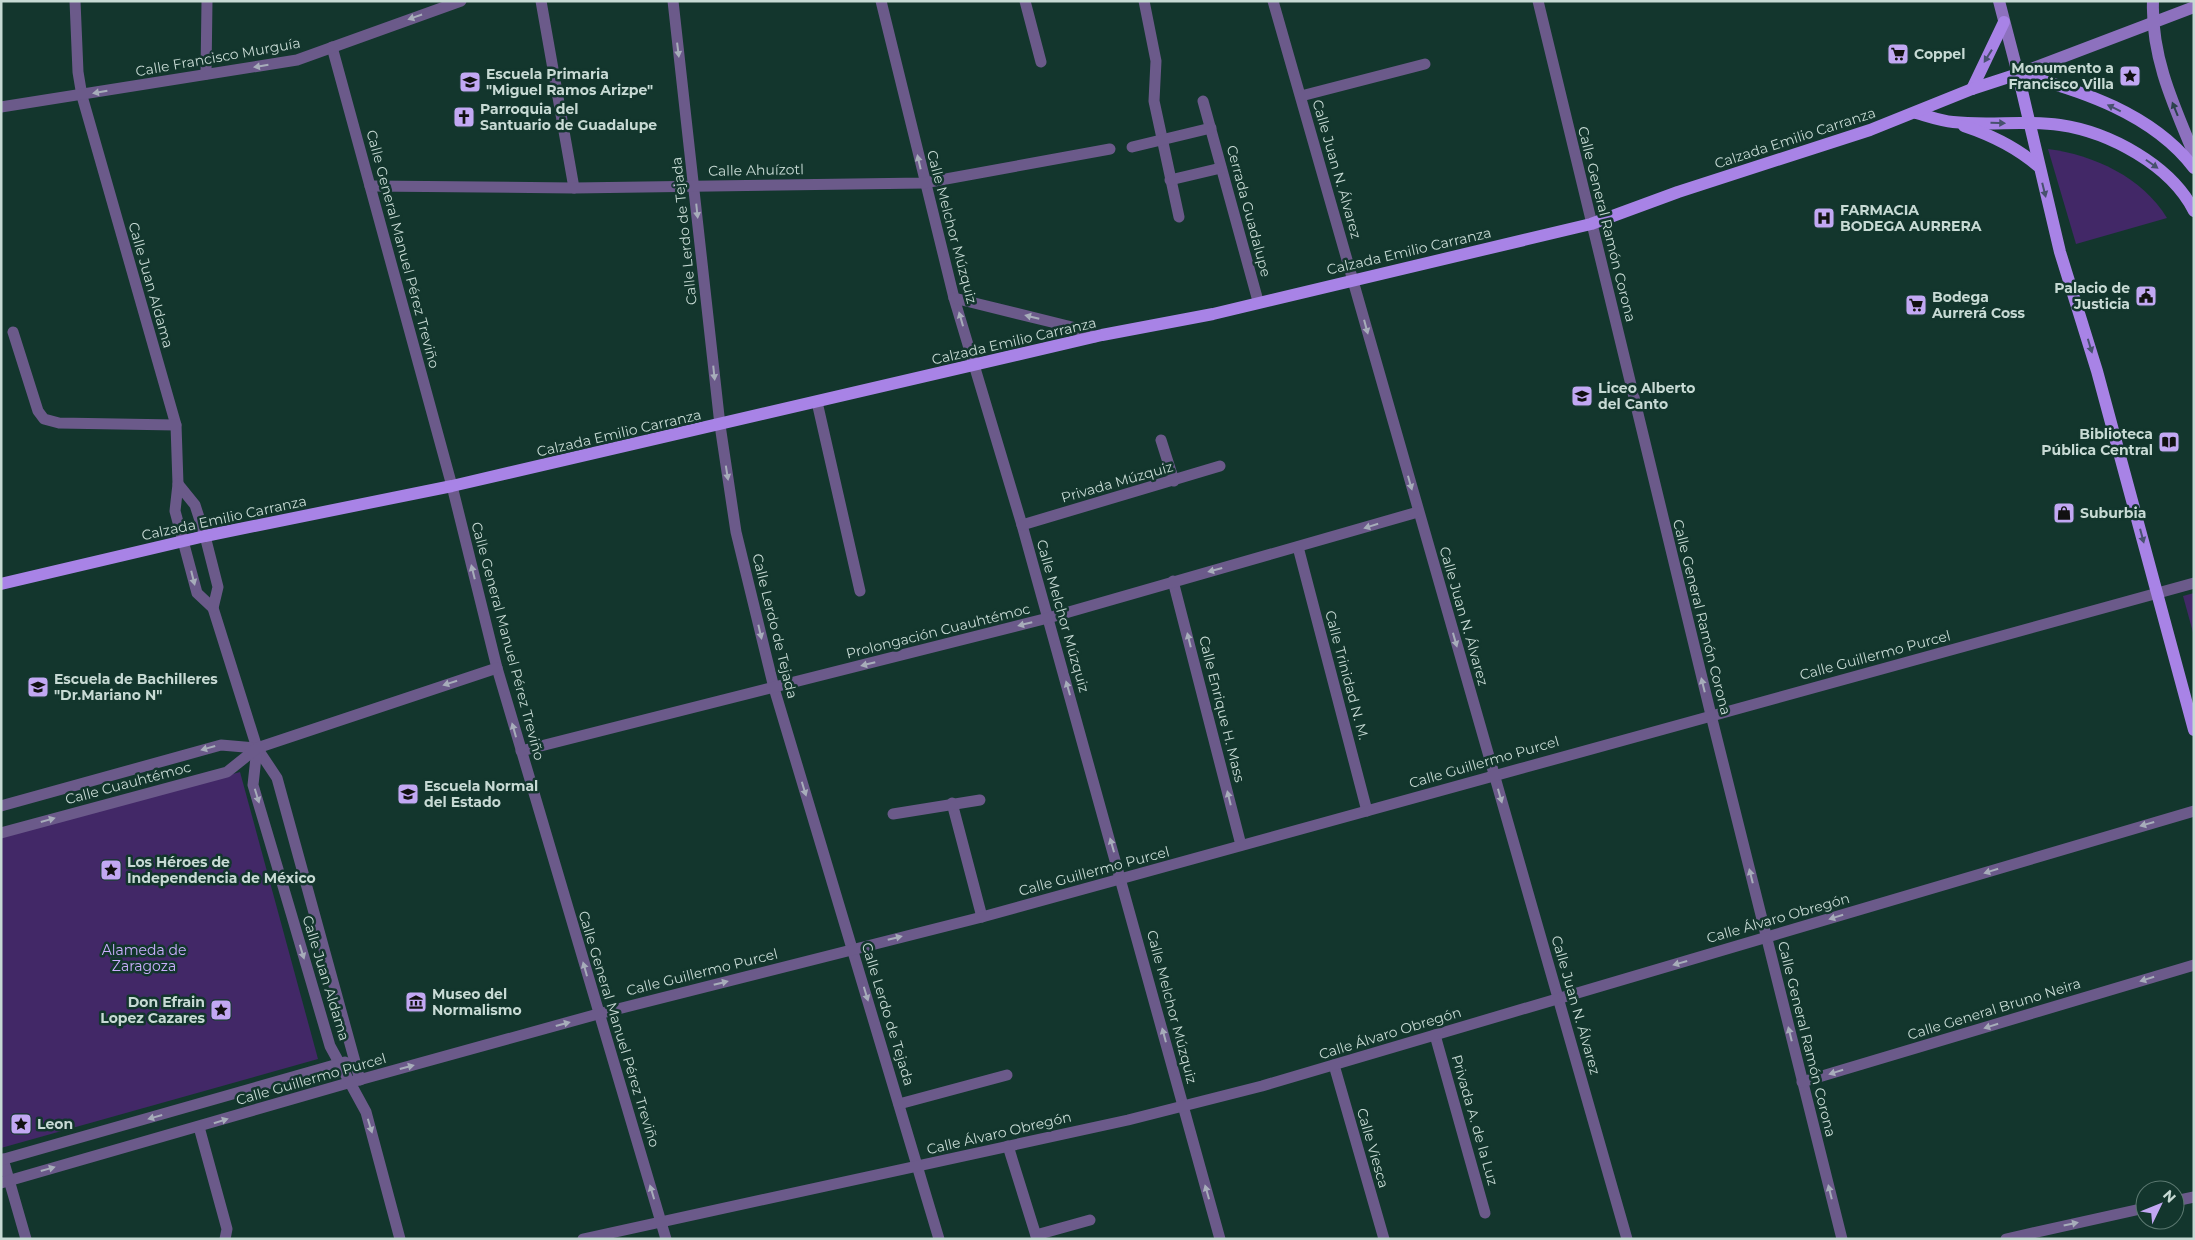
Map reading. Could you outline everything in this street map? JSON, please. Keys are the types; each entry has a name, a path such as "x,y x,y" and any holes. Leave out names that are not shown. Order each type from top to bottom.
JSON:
{"main road":[{"path":"1972,89 2004,22"},
{"name":"Calzada Emilio Carranza","path":"1,584 205,536 452,486 1095,337 1213,314 1591,224 1916,113 1972,89 2018,74"},
{"path":"2018,74 2038,166 2060,252 2097,371 2194,730"},
{"path":"2018,74 2076,92 2147,124 2182,152 2194,168"},
{"path":"1916,113 1981,132 2022,153 2038,166"},
{"path":"1952,122 2060,125 2093,134 2128,147 2162,171 2190,203 2194,211"}],"street":[{"name":"Calle Juan Aldama","path":"75,1 78,72 82,96 176,426 178,484 175,511 197,593 213,608 256,748 277,778 354,1060 354,1081 369,1120 400,1239"},
{"path":"206,74 207,1"},
{"name":"Calle Francisco Murguía","path":"1,107 82,96 297,60 461,1"},
{"path":"541,1 574,188"},
{"name":"Calle Lerdo de Tejada","path":"673,1 720,425 736,532 774,688 939,1239"},
{"name":"Calle Melchor Múzquiz","path":"881,1 924,183 954,298 1022,525 1220,1239"},
{"path":"1026,1 1041,62"},
{"path":"1144,1 1155,47 1154,101 1179,217"},
{"name":"Calle Juan N. Álvarez","path":"1273,1 1627,1239"},
{"name":"Calle General Ramón Corona","path":"1538,1 1711,715 1842,1239"},
{"path":"1999,1 2018,74 2194,8"},
{"path":"2153,1 2152,25 2162,76 2194,154"},
{"name":"Calle General Manuel Pérez Treviño","path":"332,47 452,486 497,668 666,1239"},
{"path":"1301,96 1425,64"},
{"name":"Cerrada Guadalupe","path":"1203,101 1258,302"},
{"path":"1132,147 1211,128"},
{"name":"Calle Ahuízotl","path":"370,186 574,188 924,183 1110,150"},
{"path":"1170,180 1222,168"},
{"path":"954,298 1072,327 1095,337"},
{"path":"13,332 38,411 44,419 59,423 176,426"},
{"path":"817,402 860,591"},
{"path":"1161,440 1174,481"},
{"name":"Privada Múzquiz","path":"1022,525 1220,466"},
{"name":"Calle Juan Aldama","path":"178,484 195,504 205,536 218,587 213,608"},
{"name":"Prolongación Cuauhtémoc","path":"521,751 1048,618 1418,512"},
{"name":"Calle Trinidad N. M.","path":"1298,547 1367,811"},
{"name":"Calle Enrique H. Mass","path":"1173,581 1241,845"},
{"name":"Calle Guillermo Purcel","path":"5,1182 354,1081 598,1014 982,917 2194,583"},
{"name":"Calle Cuauhtémoc","path":"1,834 227,772 256,748 497,668"},
{"name":"Calle Cuauhtémoc","path":"1,806 221,744 256,748"},
{"name":"Calle Juan Aldama","path":"256,748 253,785 330,1046 338,1064 354,1081"},
{"path":"893,814 980,800"},
{"path":"952,803 982,917"},
{"name":"Calle Álvaro Obregón","path":"583,1239 918,1167 1183,1107 1334,1065 2194,810"},
{"name":"Calle General Bruno Neira","path":"1802,1082 2194,965"},
{"name":"Privada A. de la Luz","path":"1435,1035 1485,1212"},
{"name":"Calle Guillermo Purcel","path":"2,1160 354,1060"},
{"name":"Calle Viesca","path":"1334,1065 1384,1239"},
{"path":"899,1104 1007,1074"},
{"path":"200,1127 227,1230 225,1239"},
{"path":"1008,1146 1037,1237 1090,1220"},
{"path":"2,1160 5,1182 26,1239"},
{"path":"2006,1239 2135,1210"}],"green space":[{"path":"2048,149 2082,157 2115,170 2144,191 2167,218 2076,244"},
{"path":"2194,593 2194,636 2183,596"},
{"name":"Alameda de Zaragoza","path":"240,772 318,1059 1,1148 1,838"}],"place":[{"name":"Coppel","path":"1898,54"},
{"name":"Monumento a Francisco Villa","path":"2130,76"},
{"name":"Escuela Primaria \"Miguel Ramos Arizpe\"","path":"470,82"},
{"name":"Parroquia del Santuario de Guadalupe","path":"464,117"},
{"name":"FARMACIA BODEGA AURRERA","path":"1824,218"},
{"name":"Palacio de Justicia","path":"2146,296"},
{"name":"Bodega Aurrerá Coss","path":"1916,305"},
{"name":"Liceo Alberto del Canto","path":"1582,396"},
{"name":"Biblioteca Pública Central","path":"2169,442"},
{"name":"Suburbia","path":"2064,513"},
{"name":"Escuela de Bachilleres \"Dr.Mariano N\"","path":"38,687"},
{"name":"Escuela Normal del Estado","path":"408,794"},
{"name":"Los Héroes de Independencia de México","path":"111,870"},
{"name":"Museo del Normalismo","path":"416,1002"},
{"name":"Don Efrain Lopez Cazares","path":"221,1010"},
{"name":"Leon","path":"21,1124"}]}
